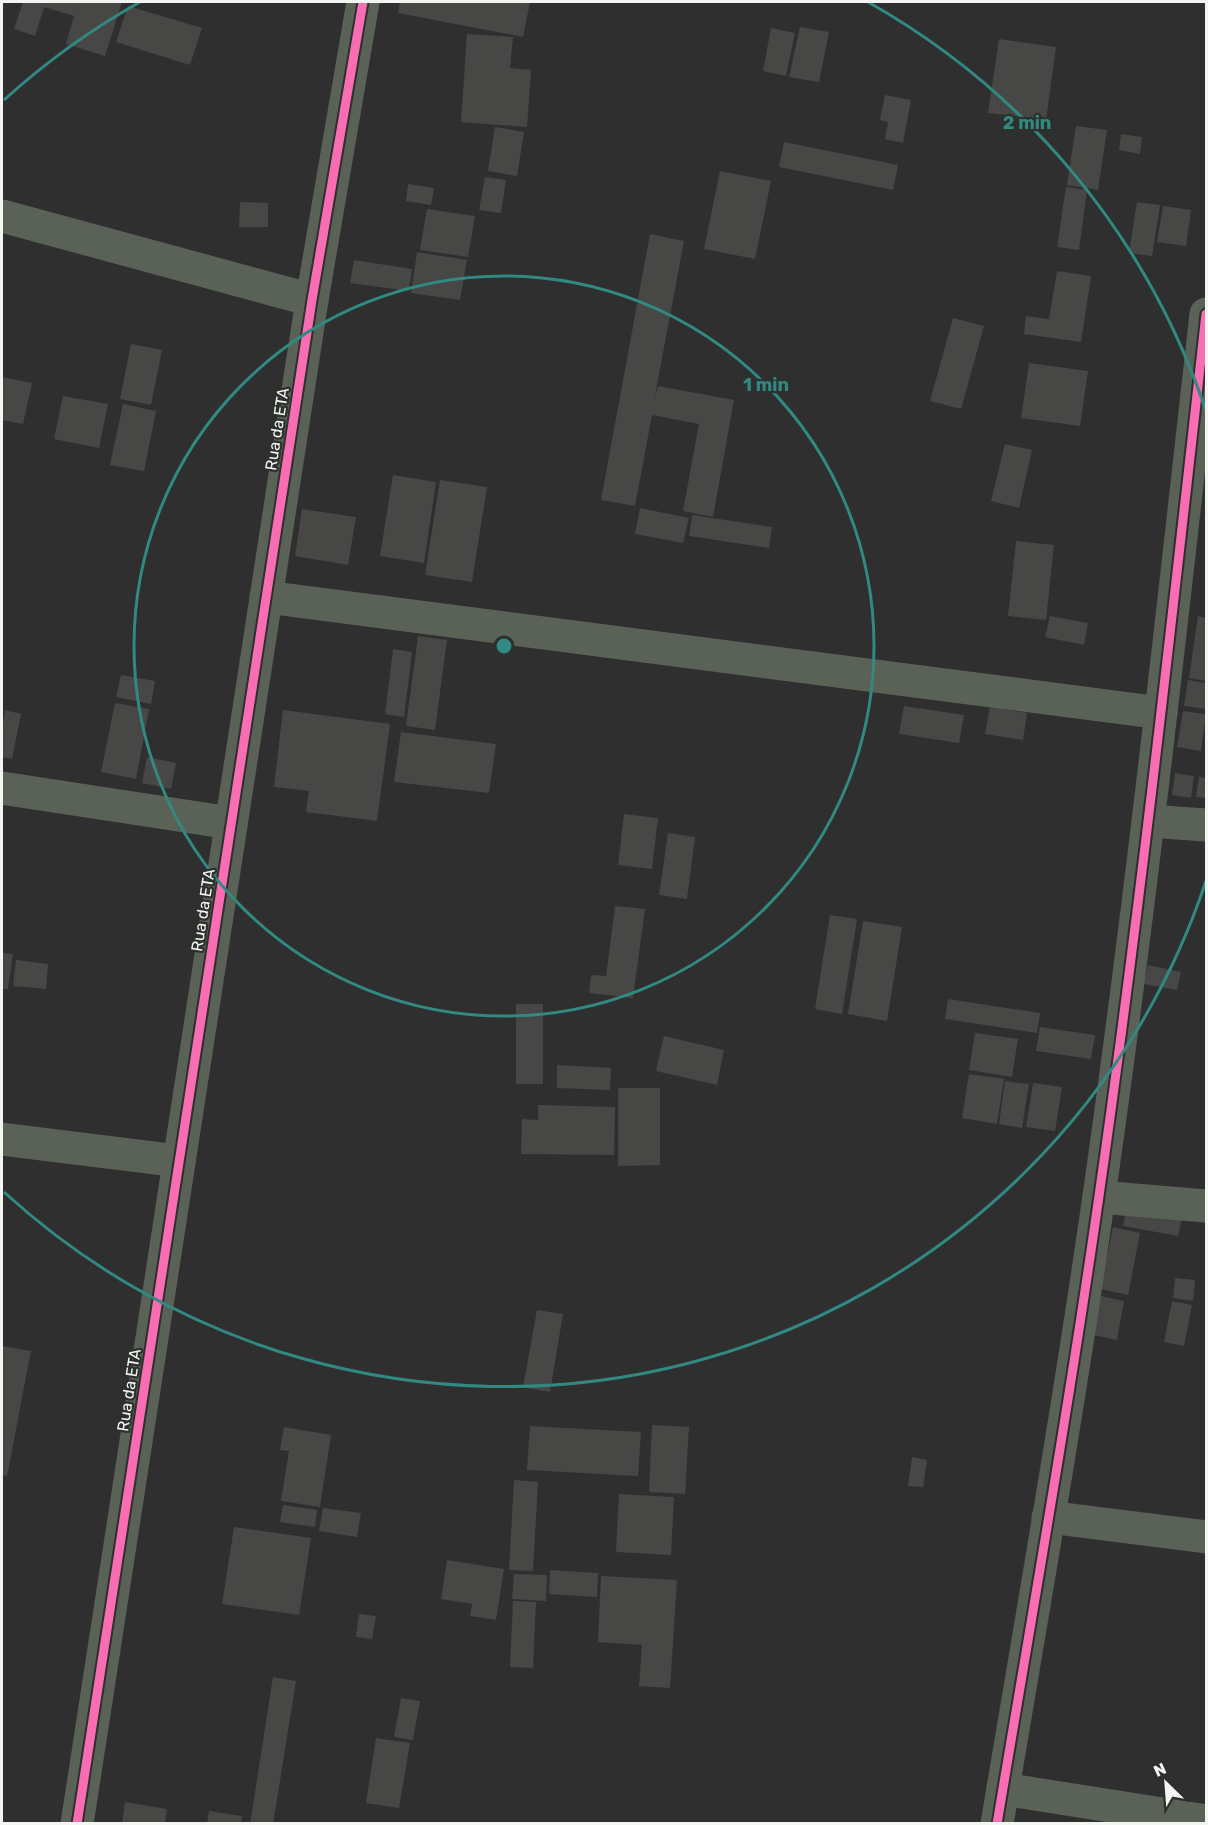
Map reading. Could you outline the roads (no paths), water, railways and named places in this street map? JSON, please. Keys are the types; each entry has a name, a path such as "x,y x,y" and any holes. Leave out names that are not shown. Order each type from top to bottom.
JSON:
{"street":[{"name":"Rua da ETA","path":"77,1824 312,300 363,2"},
{"path":"2,216 312,300"},
{"path":"997,1824 1099,1197 1149,821 1206,314"},
{"path":"266,597 1161,713"},
{"path":"2,788 231,823"},
{"path":"1149,821 1206,825"},
{"path":"2,1139 179,1161"},
{"path":"1099,1197 1206,1206"},
{"path":"1048,1517 1206,1537"},
{"path":"1002,1789 1206,1821"}]}
